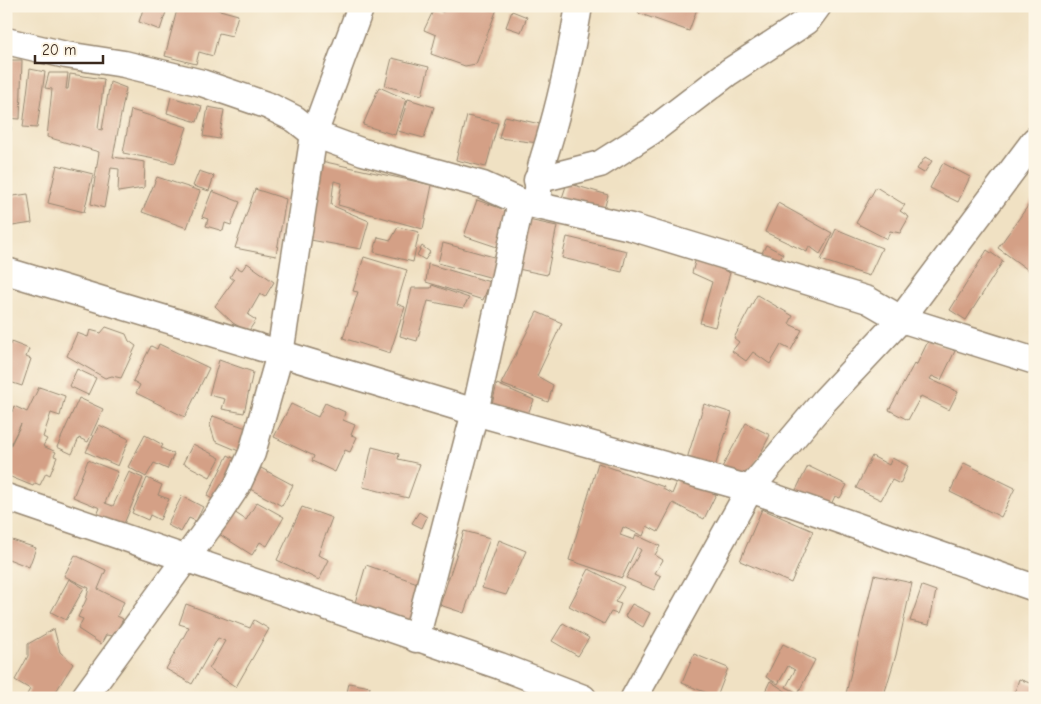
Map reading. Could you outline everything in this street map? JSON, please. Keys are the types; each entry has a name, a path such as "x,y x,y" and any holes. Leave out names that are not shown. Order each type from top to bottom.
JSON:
{"street":[{"path":"84,698 187,558 237,486 252,454 280,354 314,134 361,6"},
{"path":"416,639 532,195 553,126 572,46 579,6"},
{"path":"532,195 600,164 652,131 729,72 807,21 818,6"},
{"path":"6,41 66,55 124,64 202,83 269,106 295,119 314,134 382,158 484,185 532,195 859,297 901,319 1035,361"},
{"path":"634,698 750,489 825,400 901,319 1035,140"},
{"path":"6,271 475,412 750,489 1035,588"},
{"path":"6,497 187,558 416,639 500,666 584,698"}],"building":[{"path":"144,6 168,6 160,30 139,22"},
{"path":"178,6 205,6 238,15 232,36 219,33 213,56 199,52 196,64 165,56"},
{"path":"445,6 492,6 497,9 476,64 465,66 431,54 436,35 424,30 434,9 443,12"},
{"path":"640,6 698,6 689,31 638,13"},
{"path":"512,11 527,17 521,32 506,27"},
{"path":"392,58 429,67 422,95 385,86"},
{"path":"6,60 22,60 20,119 6,118"},
{"path":"30,69 45,72 37,128 23,127"},
{"path":"49,73 68,73 66,89 68,89 70,74 104,79 98,129 102,130 110,82 126,88 113,157 145,162 144,188 118,192 119,169 111,168 104,208 91,204 99,152 47,137 52,89 45,88"},
{"path":"379,87 406,99 395,135 363,125"},
{"path":"171,97 202,106 197,122 167,113"},
{"path":"408,99 434,107 424,138 398,131"},
{"path":"208,107 224,110 219,139 203,136"},
{"path":"131,110 187,127 175,163 123,153"},
{"path":"467,116 498,123 486,167 456,160"},
{"path":"505,116 544,125 538,143 499,138"},
{"path":"6,127 11,127 9,149 6,149"},
{"path":"925,157 932,161 924,173 917,169"},
{"path":"321,161 432,185 423,229 338,205 342,183 334,181 331,205 369,221 361,249 305,239"},
{"path":"943,163 970,177 958,202 930,188"},
{"path":"57,165 93,174 84,212 48,203"},
{"path":"199,171 214,176 209,191 193,186"},
{"path":"157,177 200,191 187,228 142,212"},
{"path":"567,183 608,195 603,213 562,198"},
{"path":"876,187 905,205 900,211 909,217 900,233 890,231 887,239 856,223"},
{"path":"255,189 286,199 276,256 235,248"},
{"path":"212,191 240,202 231,225 225,223 223,231 206,226 208,219 202,217"},
{"path":"28,194 32,223 6,227 6,197"},
{"path":"1035,196 1035,275 998,248"},
{"path":"477,200 514,213 503,249 464,236"},
{"path":"778,203 832,233 820,254 809,246 807,252 765,232"},
{"path":"528,220 557,226 547,275 518,269"},
{"path":"398,227 419,232 413,262 374,252 378,237 391,240"},
{"path":"836,229 882,248 869,276 821,260"},
{"path":"567,237 627,251 622,272 562,258"},
{"path":"443,243 501,259 496,279 438,263"},
{"path":"766,245 783,254 777,265 760,257"},
{"path":"422,246 430,252 425,260 417,255"},
{"path":"987,250 1003,261 966,320 950,310"},
{"path":"364,257 407,270 397,304 405,307 390,353 343,338 358,292 353,291"},
{"path":"696,258 730,273 715,327 700,323 712,282 692,273"},
{"path":"247,263 274,282 265,297 260,294 248,315 256,320 248,332 233,323 215,306 234,280 230,277 236,267 242,270"},
{"path":"428,264 490,282 483,300 426,282"},
{"path":"432,285 469,298 463,308 428,301 417,341 400,336 412,288 431,288"},
{"path":"757,295 793,316 789,324 802,330 791,350 781,345 770,364 753,352 746,361 732,351 739,342 734,338"},
{"path":"537,312 562,323 537,376 553,385 548,402 501,384"},
{"path":"106,327 126,334 129,341 136,346 121,378 112,376 105,378 67,356 77,333 88,337 90,330 101,333"},
{"path":"929,339 955,351 941,380 932,376 930,379 958,392 949,410 921,396 908,420 889,410 914,364 916,366"},
{"path":"11,342 29,349 26,357 31,359 22,386 10,382 6,390 6,344 10,345"},
{"path":"159,344 209,368 185,417 136,393 140,385 133,381 151,346 157,349"},
{"path":"219,360 253,372 244,413 222,409 225,399 209,395"},
{"path":"77,369 96,378 88,395 69,386"},
{"path":"497,384 534,400 525,420 491,408"},
{"path":"39,387 65,396 60,416 51,413 43,437 47,439 43,446 56,452 54,456 57,457 50,475 46,473 40,485 35,483 33,486 6,475 9,461 6,459 6,455 21,424 10,445 6,443 6,409 12,412 14,406 27,412"},
{"path":"79,398 103,409 88,442 79,438 72,454 57,447"},
{"path":"325,403 345,412 343,420 355,425 351,435 357,437 350,452 345,450 335,472 312,461 314,456 274,437 291,404 318,417"},
{"path":"704,404 732,413 714,470 686,462"},
{"path":"213,416 249,429 241,452 215,441 210,425"},
{"path":"746,423 770,435 745,484 720,471"},
{"path":"99,425 129,439 118,466 86,452"},
{"path":"145,435 163,445 161,448 174,454 167,469 154,463 146,477 128,467"},
{"path":"193,444 220,458 210,477 183,463"},
{"path":"372,447 399,454 398,459 420,464 408,498 363,487"},
{"path":"228,455 241,462 220,503 207,496"},
{"path":"872,456 889,465 892,458 908,466 900,484 892,480 881,500 856,488"},
{"path":"88,460 118,472 105,503 113,506 129,472 143,478 121,531 95,520 100,508 73,497"},
{"path":"598,463 664,487 663,489 672,494 679,477 716,494 704,519 673,503 658,532 647,526 643,536 623,527 620,535 634,540 636,535 660,546 655,555 663,560 655,573 661,576 654,590 626,578 641,550 637,547 622,578 569,560"},
{"path":"964,463 1015,488 1001,517 950,492"},
{"path":"808,466 847,485 840,498 835,496 827,513 793,496"},
{"path":"261,468 293,485 282,506 250,489"},
{"path":"147,478 162,485 158,495 169,499 160,520 150,515 148,520 132,513"},
{"path":"182,496 203,507 196,521 189,518 181,532 167,525"},
{"path":"257,502 284,517 267,546 260,542 252,555 219,534 234,512 246,520"},
{"path":"302,507 332,518 318,555 329,560 319,580 277,560"},
{"path":"762,509 813,531 791,583 740,561"},
{"path":"419,512 427,517 422,528 412,523"},
{"path":"464,531 490,538 464,613 440,605"},
{"path":"6,538 36,548 29,567 6,558"},
{"path":"499,540 526,551 506,595 482,588"},
{"path":"75,555 106,570 98,589 124,602 117,616 123,619 114,636 106,635 101,644 78,629 83,619 78,617 89,588 64,576"},
{"path":"366,565 426,586 414,623 354,606"},
{"path":"589,569 624,587 615,602 621,604 617,614 611,612 604,624 569,606"},
{"path":"874,575 912,583 896,655 883,698 845,698"},
{"path":"69,579 84,588 66,620 51,612"},
{"path":"922,586 936,591 929,625 910,621"},
{"path":"186,604 250,628 254,620 269,629 236,687 209,669 225,641 218,638 192,684 166,669 189,627 179,624"},
{"path":"632,604 650,613 643,627 625,616"},
{"path":"563,623 589,638 578,656 552,641"},
{"path":"54,629 60,652 73,664 55,693 57,698 25,698 30,689 15,680 28,656 28,644"},
{"path":"783,644 815,660 798,693 786,687 795,670 788,666 778,684 766,677"},
{"path":"694,654 728,668 717,697 682,683"},
{"path":"1019,679 1035,685 1034,698 1013,698"},
{"path":"770,681 796,698 762,698"},
{"path":"349,683 370,687 368,698 346,698"}]}
